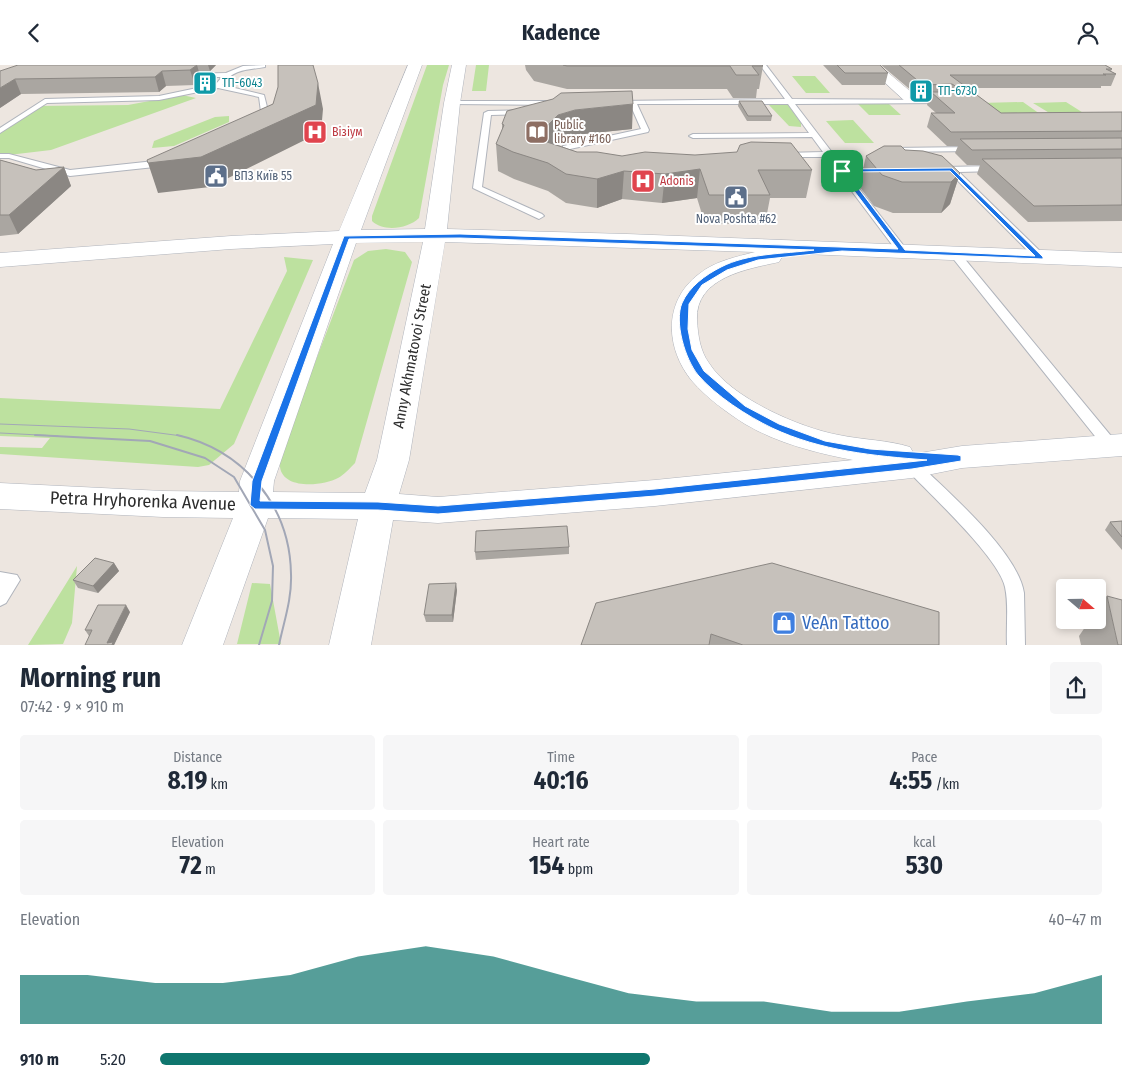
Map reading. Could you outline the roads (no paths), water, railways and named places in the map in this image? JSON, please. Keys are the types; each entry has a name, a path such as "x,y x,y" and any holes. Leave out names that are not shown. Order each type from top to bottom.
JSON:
{"main road":[{"path":"202,645 255,505 257,481 347,237 415,65"},
{"name":"Anny Akhmatovoi Street","path":"350,645 378,506 393,461 435,236 452,103 459,65"},
{"path":"0,260 231,242 347,237 435,236 1122,260"},
{"path":"842,249 757,258 724,268 700,284 686,304 684,329 688,350 701,373 742,408 776,426 824,444 870,453 958,459"},
{"name":"Petra Hryhorenka Avenue","path":"0,496 163,504 378,506 438,510 655,493 912,466 958,459 1116,446"}],"street":[{"path":"872,65 912,100"}],"lane":[{"path":"753,66 763,65 903,252"},
{"path":"172,75 225,75 246,67 263,66"},
{"path":"152,99 180,93 201,75"},
{"path":"218,86 225,75"},
{"path":"0,131 45,101 152,99 182,95 218,86 262,96 266,119 255,130"},
{"path":"613,102 948,101"},
{"path":"576,164 567,161 566,148 593,140 612,138 645,130 633,102"},
{"path":"452,103 564,103"},
{"path":"539,216 477,188 488,113 525,112 544,105 544,103"},
{"path":"693,135 815,135"},
{"path":"891,150 982,149"},
{"path":"770,155 829,154"},
{"path":"0,156 9,156 70,173 174,162"},
{"path":"952,169 1041,258"},
{"path":"932,170 999,169"},
{"path":"842,171 894,170"},
{"path":"955,254 1087,414 1116,446"},
{"path":"912,466 942,495 999,559 1014,585 1016,645"},
{"path":"0,579 12,580 0,598"}],"tram line":[{"path":"0,424 129,429 179,436"},
{"path":"0,433 58,436"},
{"path":"35,435 150,441 205,458 234,477 265,530 273,566 272,601 259,645"},
{"path":"179,436 201,442 223,453 242,467 258,484 272,504 282,525 289,549 291,574 289,601 279,645"}],"place":[{"name":"ТП-6043","path":"205,83"},
{"name":"ТП-6730","path":"921,91"},
{"name":"Візіум","path":"315,132"},
{"name":"Public library #160","path":"537,132"},
{"name":"ВПЗ Київ 55","path":"216,176"},
{"name":"Adonis","path":"643,181"},
{"name":"Nova Poshta #62","path":"736,197"},
{"name":"VeAn Tattoo","path":"784,623"}]}
